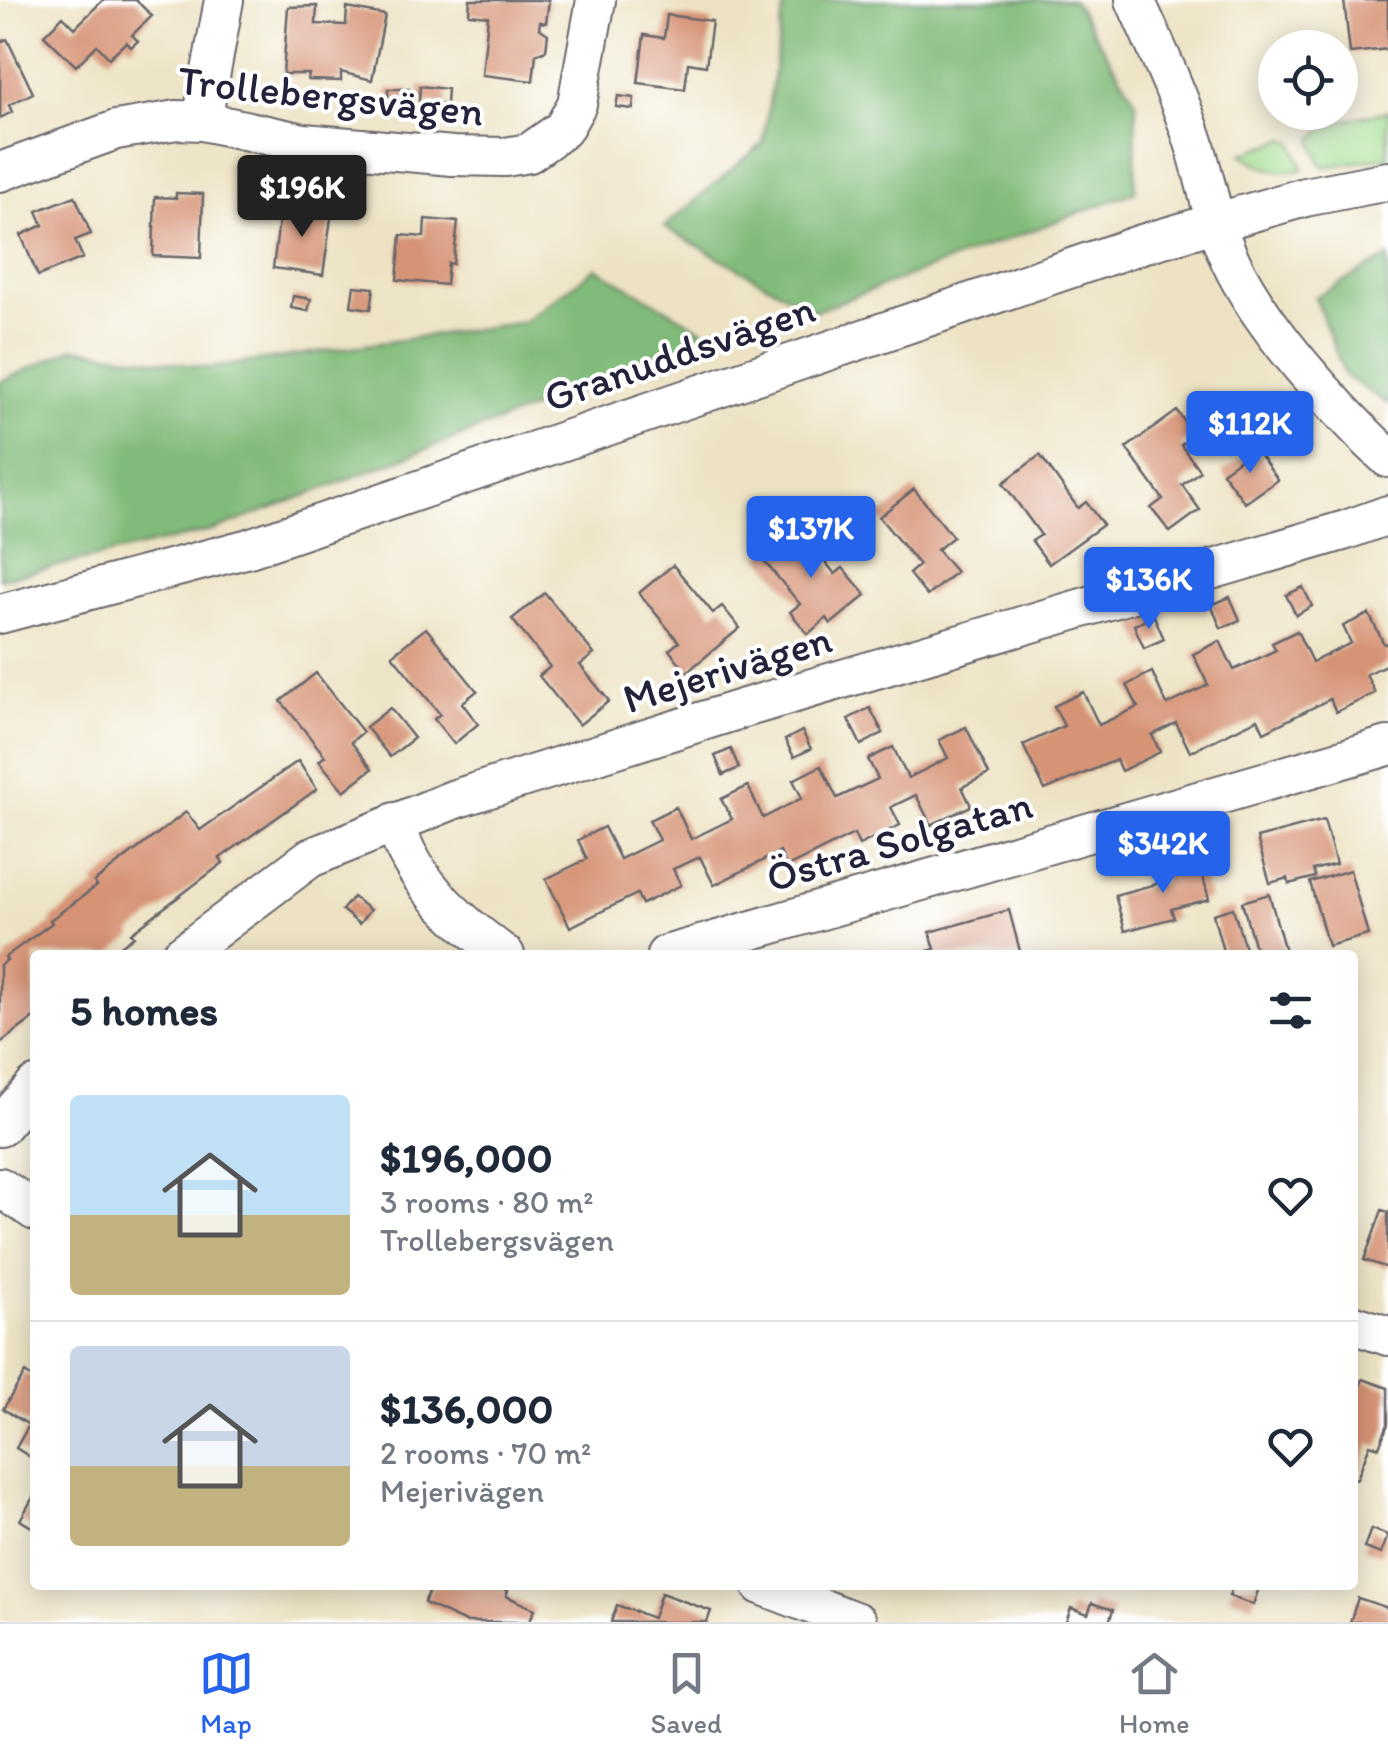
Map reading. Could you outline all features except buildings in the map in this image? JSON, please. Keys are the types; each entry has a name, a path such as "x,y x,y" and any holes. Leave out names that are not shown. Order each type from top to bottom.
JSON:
{"street":[{"path":"202,121 224,0"},
{"name":"Trollebergsvägen","path":"0,172 116,130 153,122 202,121 304,144 452,156 505,157 541,148 568,123 578,104 596,0"},
{"path":"1134,0 1180,101 1230,259 1270,325 1388,458"},
{"name":"Granuddsvägen","path":"0,614 250,548 888,328 1216,222 1305,197 1388,181"},
{"name":"Mejerivägen","path":"189,950 310,858 455,799 1346,530 1388,514"},
{"name":"Östra Solgatan","path":"683,950 1388,746"},
{"path":"395,822 402,848 422,881 472,931 499,950"},
{"path":"0,1127 30,1092"},
{"path":"0,1187 30,1208"},
{"path":"1358,1326 1388,1336"},
{"path":"774,1590 857,1622"}],"green space":[{"path":"785,0 1073,0 1136,101 1135,192 815,311 664,227 763,143"},
{"path":"1388,111 1388,157 1325,167 1313,139 1324,130 1358,130 1358,118"},
{"path":"1285,139 1293,142 1303,169 1271,169 1242,154"},
{"path":"1388,257 1388,404 1345,376 1315,297"},
{"path":"596,268 717,338 215,530 0,579 0,382 74,348 209,368 523,322"}]}
